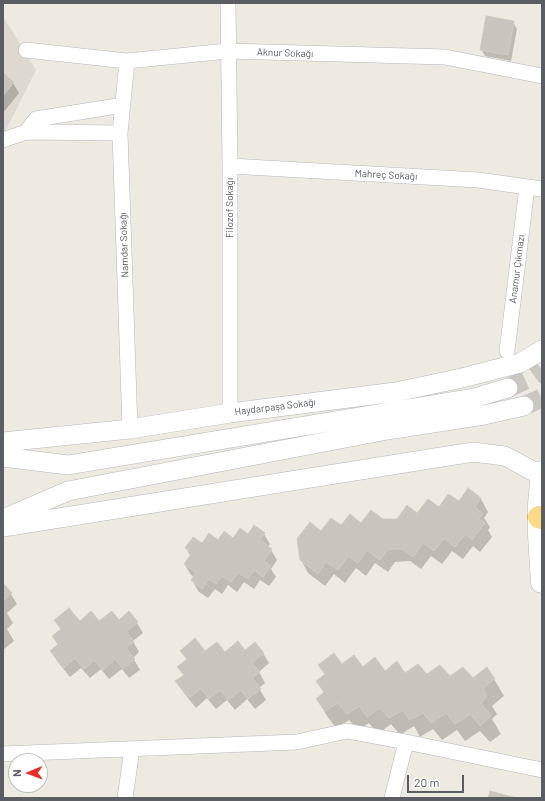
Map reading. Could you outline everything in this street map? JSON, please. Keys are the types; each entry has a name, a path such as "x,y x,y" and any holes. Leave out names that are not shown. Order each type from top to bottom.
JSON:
{"main road":[{"path":"542,472 539,504 541,517 539,535 542,582"}],"street":[{"name":"Filozof Sokağı","path":"228,3 230,166 230,413"},
{"name":"Aknur Sokağı","path":"26,50 127,60 228,51 445,57 542,76"},
{"name":"Namdar Sokağı","path":"127,60 120,133 130,429"},
{"path":"26,132 36,119 123,105"},
{"path":"3,140 26,132 120,133"},
{"name":"Mahreç Sokağı","path":"230,166 478,180 542,189"},
{"name":"Anamur Çıkmazı","path":"507,351 527,186"},
{"name":"Haydarpaşa Sokağı","path":"3,444 130,429 230,413 396,392 462,378 520,362 542,350"},
{"path":"3,444 68,465 474,398 508,388"},
{"path":"3,519 68,491 386,430 484,415 524,406"},
{"path":"3,527 473,452 505,456 542,476"},
{"path":"3,754 297,742 347,731 542,770"},
{"path":"392,798 406,742"},
{"path":"125,798 132,749"}],"shaded area":[{"path":"3,16 36,70 3,136"}],"building":[{"path":"486,16 514,21 508,55 480,50"},
{"path":"3,73 14,82 3,96"},
{"path":"468,488 481,498 475,507 483,514 479,519 485,523 472,540 465,534 455,547 444,538 434,551 423,543 413,557 402,549 388,549 380,560 367,550 358,563 348,556 338,570 326,562 318,574 300,560 297,539 310,522 321,531 331,518 341,525 350,514 361,523 371,510 383,519 397,519 407,505 417,513 428,499 439,507 448,494 459,501"},
{"path":"254,525 265,533 260,540 272,549 264,561 271,566 263,577 254,570 248,579 238,573 231,582 222,576 216,584 209,579 202,589 191,580 196,573 184,564 192,553 185,548 193,537 202,543 209,533 218,540 224,531 233,538 240,528 248,534"},
{"path":"3,583 12,593 3,601"},
{"path":"69,608 80,621 91,611 99,621 112,611 119,620 129,611 138,622 126,632 134,641 126,648 135,659 123,669 115,659 103,670 94,660 84,669 75,658 64,668 50,651 58,644 52,636 61,629 54,620"},
{"path":"195,638 205,651 217,642 225,652 238,641 245,650 255,642 264,653 252,663 260,672 252,678 261,689 248,699 241,690 228,700 220,690 209,699 201,689 189,698 175,681 184,675 177,667 187,659 180,651"},
{"path":"334,653 342,664 354,655 363,667 375,657 385,671 397,661 405,673 418,664 427,674 440,665 450,676 463,667 473,678 487,667 495,679 483,688 487,696 481,703 491,716 480,726 470,714 455,724 446,713 431,723 423,713 410,720 403,710 389,718 380,708 367,717 359,706 347,714 338,703 325,711 316,699 324,692 316,681 325,674 318,665"},
{"path":"490,791 517,798 488,798"}],"tunnel":[{"path":"508,388 534,376 542,370"},
{"path":"524,406 542,398"}]}
